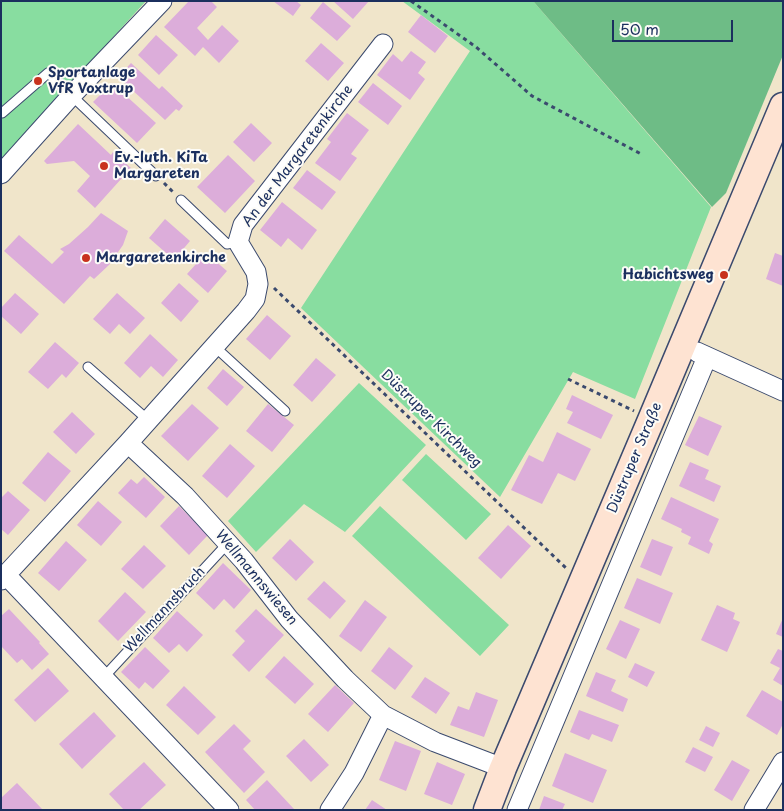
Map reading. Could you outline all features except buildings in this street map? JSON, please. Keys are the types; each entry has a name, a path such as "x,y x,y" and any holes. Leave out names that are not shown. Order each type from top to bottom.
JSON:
{"street":[{"path":"1,174 72,95 162,1"},
{"name":"An der Margaretenkirche","path":"258,284 256,272 238,242 243,226 382,44"},
{"name":"Düstruper Straße","path":"487,810 503,768 783,106"},
{"path":"228,810 103,678 4,578 128,443 246,310 255,299 258,284"},
{"path":"682,346 783,391"},
{"name":"Düstruper Straße","path":"516,810 707,357"},
{"name":"Wellmannswiesen","path":"128,443 185,496 228,542 289,619 345,680 383,715 435,742 503,768"},
{"path":"330,810 354,774 383,715"},
{"path":"754,810 783,762"}],"lane":[{"path":"2,113 48,73 156,176"},
{"path":"182,200 227,244 238,242"},
{"path":"214,346 285,411"},
{"path":"88,367 148,420"},
{"name":"Wellmannsbruch","path":"103,678 228,542"}],"path":[{"path":"412,1 476,47 532,96 643,155"},
{"path":"156,176 182,200"},
{"name":"Düstruper Kirchweg","path":"258,284 272,286 570,572 583,579"},
{"path":"568,379 651,420"}],"green space":[{"name":"Sportanlage VfR Voxtrup","path":"1,1 146,1 1,160"},
{"path":"402,1 533,1 711,207 635,399 573,372 500,497 301,308 470,51"},
{"path":"533,1 783,1 783,55 726,193 712,207"},
{"path":"359,383 426,445 345,532 304,504 256,552 228,521"},
{"path":"426,454 491,514 466,540 402,480"},
{"path":"380,506 509,625 480,656 352,536"}],"place":[{"name":"Sportanlage VfR Voxtrup","path":"38,81"},
{"name":"Ev.-luth. KiTa Margareten","path":"104,166"},
{"name":"Margaretenkirche","path":"86,258"},
{"name":"Habichtsweg","path":"724,275"}]}
